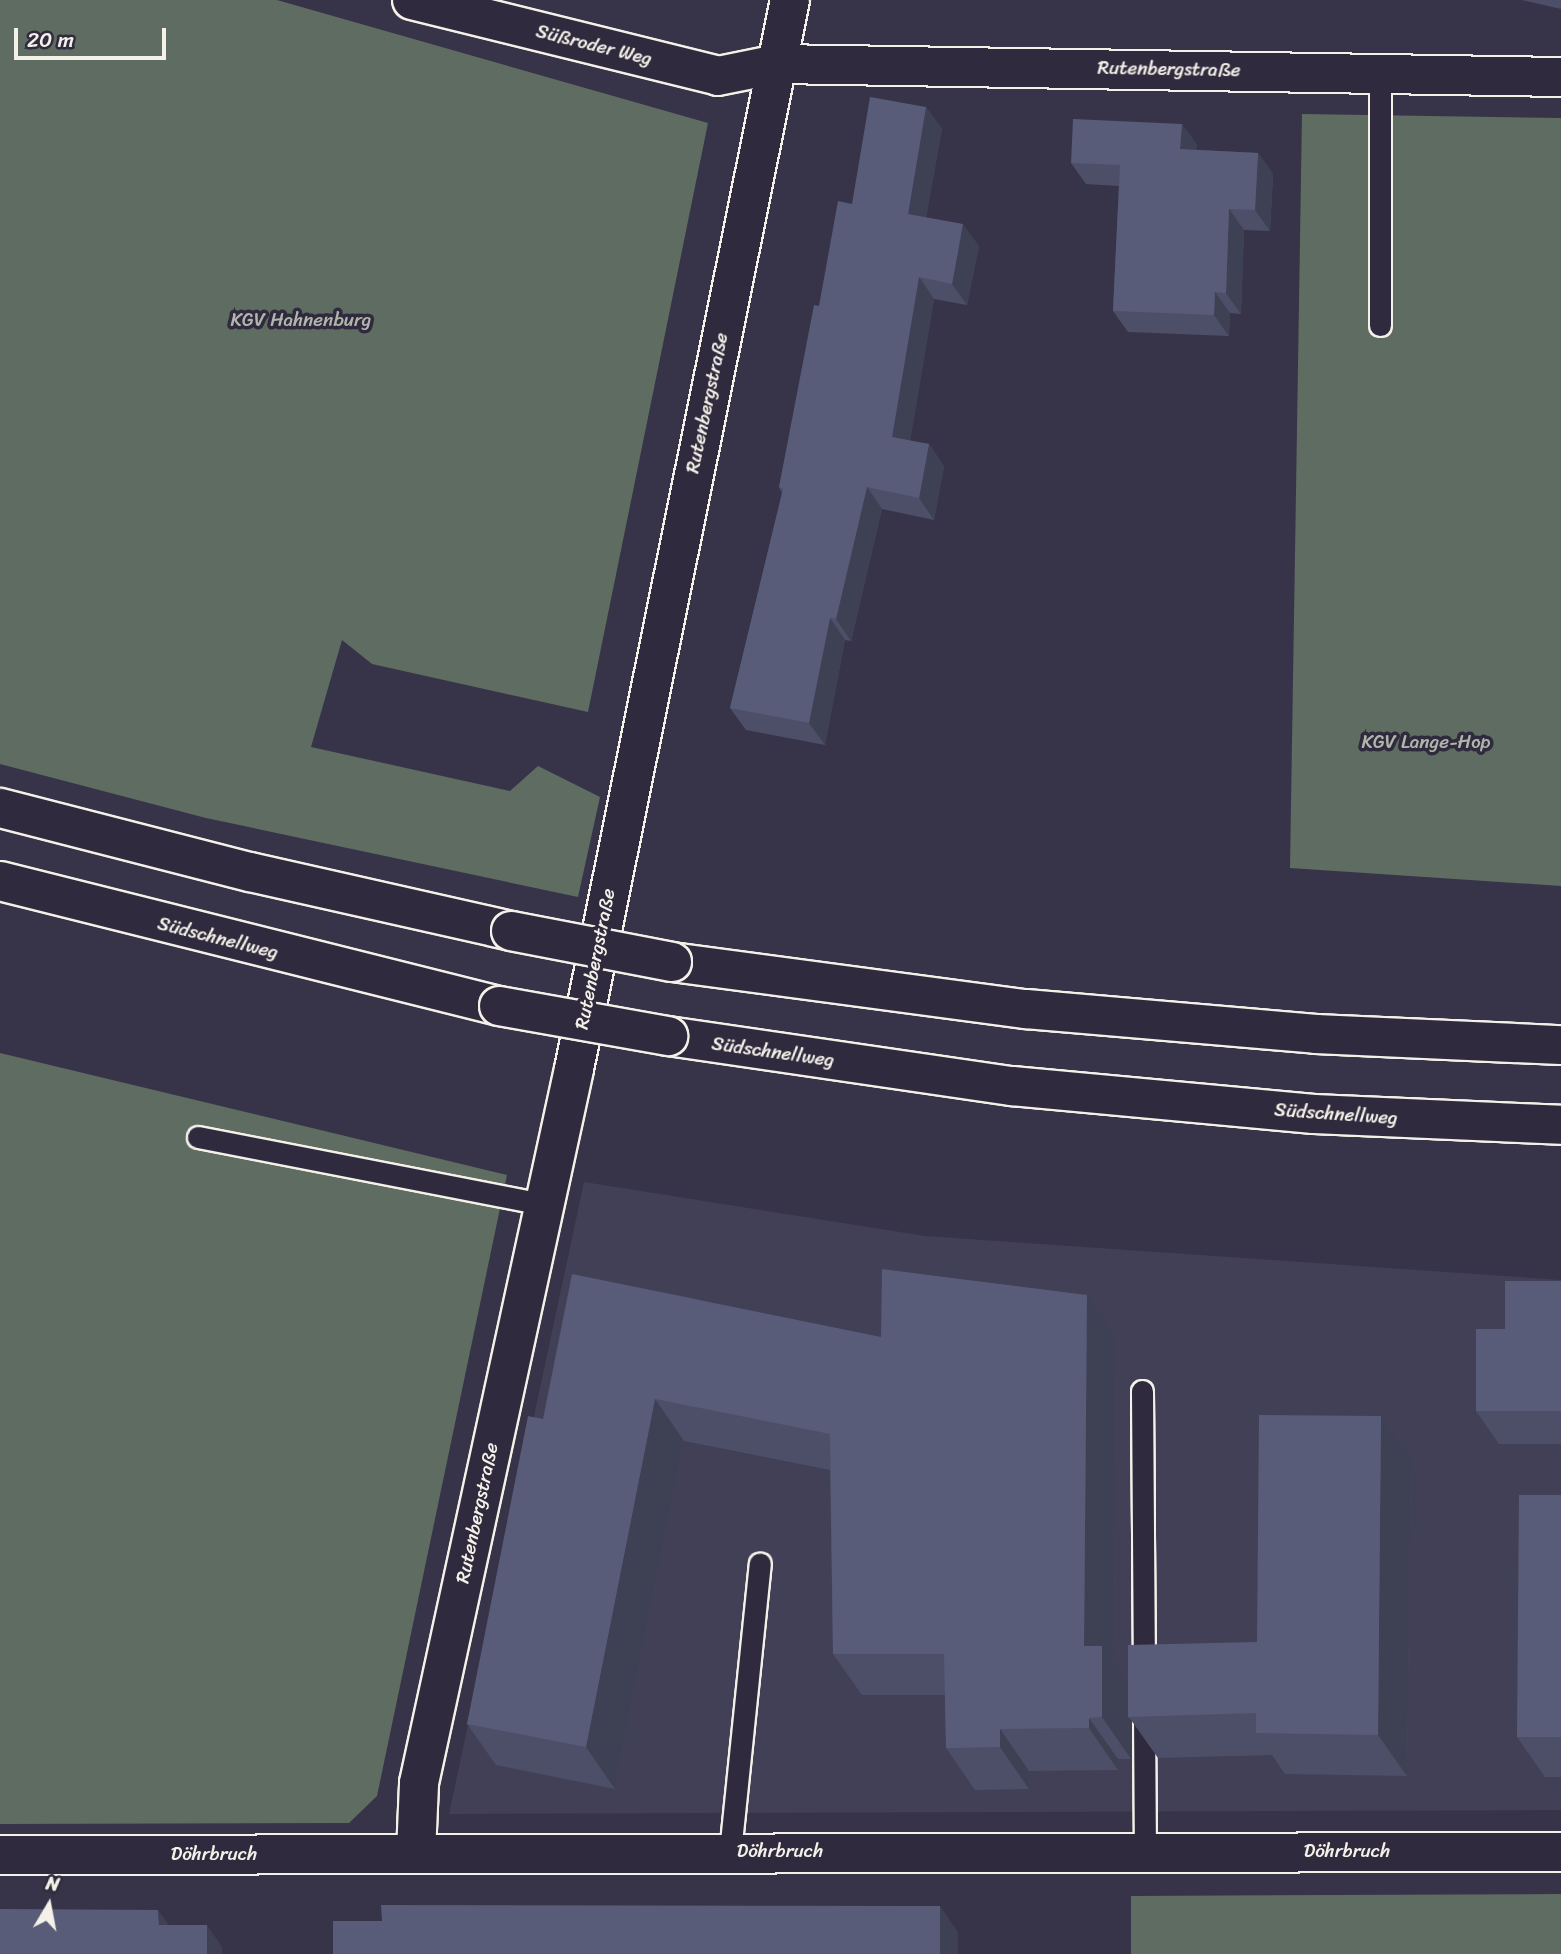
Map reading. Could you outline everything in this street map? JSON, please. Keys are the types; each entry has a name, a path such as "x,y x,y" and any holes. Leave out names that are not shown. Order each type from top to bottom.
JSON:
{"main road":[{"name":"Süßroder Weg","path":"412,0 718,76 776,64"},
{"name":"Rutenbergstraße","path":"416,1853 419,1783 544,1205 790,0"},
{"name":"Rutenbergstraße","path":"776,64 1561,76"},
{"path":"0,808 250,872 510,931 672,962 1026,1009 1316,1034 1561,1045"},
{"name":"Südschnellweg","path":"0,881 499,1006 668,1037 1012,1086 1314,1114 1561,1125"},
{"name":"Döhrbruch","path":"0,1855 1145,1850 1561,1853"}],"lane":[{"path":"1380,72 1380,325"},
{"path":"198,1137 544,1205"},
{"path":"1142,1391 1145,1850"},
{"path":"730,1852 760,1564"}],"shaded area":[{"path":"584,1182 925,1236 1561,1280 1561,1810 449,1814"}],"green space":[{"name":"KGV Hahnenburg","path":"0,0 277,0 708,123 588,712 372,664 342,640 311,747 510,791 538,766 600,797 578,897 206,818 0,764"},
{"name":"KGV Lange-Hop","path":"1302,114 1561,118 1561,886 1290,868"},
{"path":"0,1053 507,1175 377,1796 349,1823 0,1824"},
{"path":"1561,1894 1561,1954 1131,1954 1131,1896"}],"building":[{"path":"870,97 926,107 908,214 963,224 952,284 919,277 892,437 929,444 919,498 867,487 836,619 830,618 809,723 730,708 783,489 779,487 814,305 819,306 838,201 852,204"},
{"path":"1073,119 1182,124 1180,149 1258,153 1255,210 1229,209 1226,293 1215,292 1214,315 1113,311 1120,165 1071,163"},
{"path":"882,1269 1087,1295 1084,1646 1102,1646 1102,1717 1089,1718 1089,1728 1000,1729 1000,1747 946,1748 944,1654 833,1654 830,1434 655,1399 586,1747 467,1724 528,1416 543,1419 572,1274 881,1337"},
{"path":"1505,1281 1561,1281 1561,1411 1476,1411 1476,1329 1505,1329"},
{"path":"1259,1415 1381,1416 1378,1735 1256,1733 1256,1713 1128,1717 1128,1645 1257,1642"},
{"path":"1519,1495 1561,1495 1561,1737 1517,1737"},
{"path":"381,1905 940,1906 940,1954 333,1954 333,1921 382,1921"},
{"path":"0,1909 158,1910 159,1925 207,1925 207,1954 0,1954"}]}
